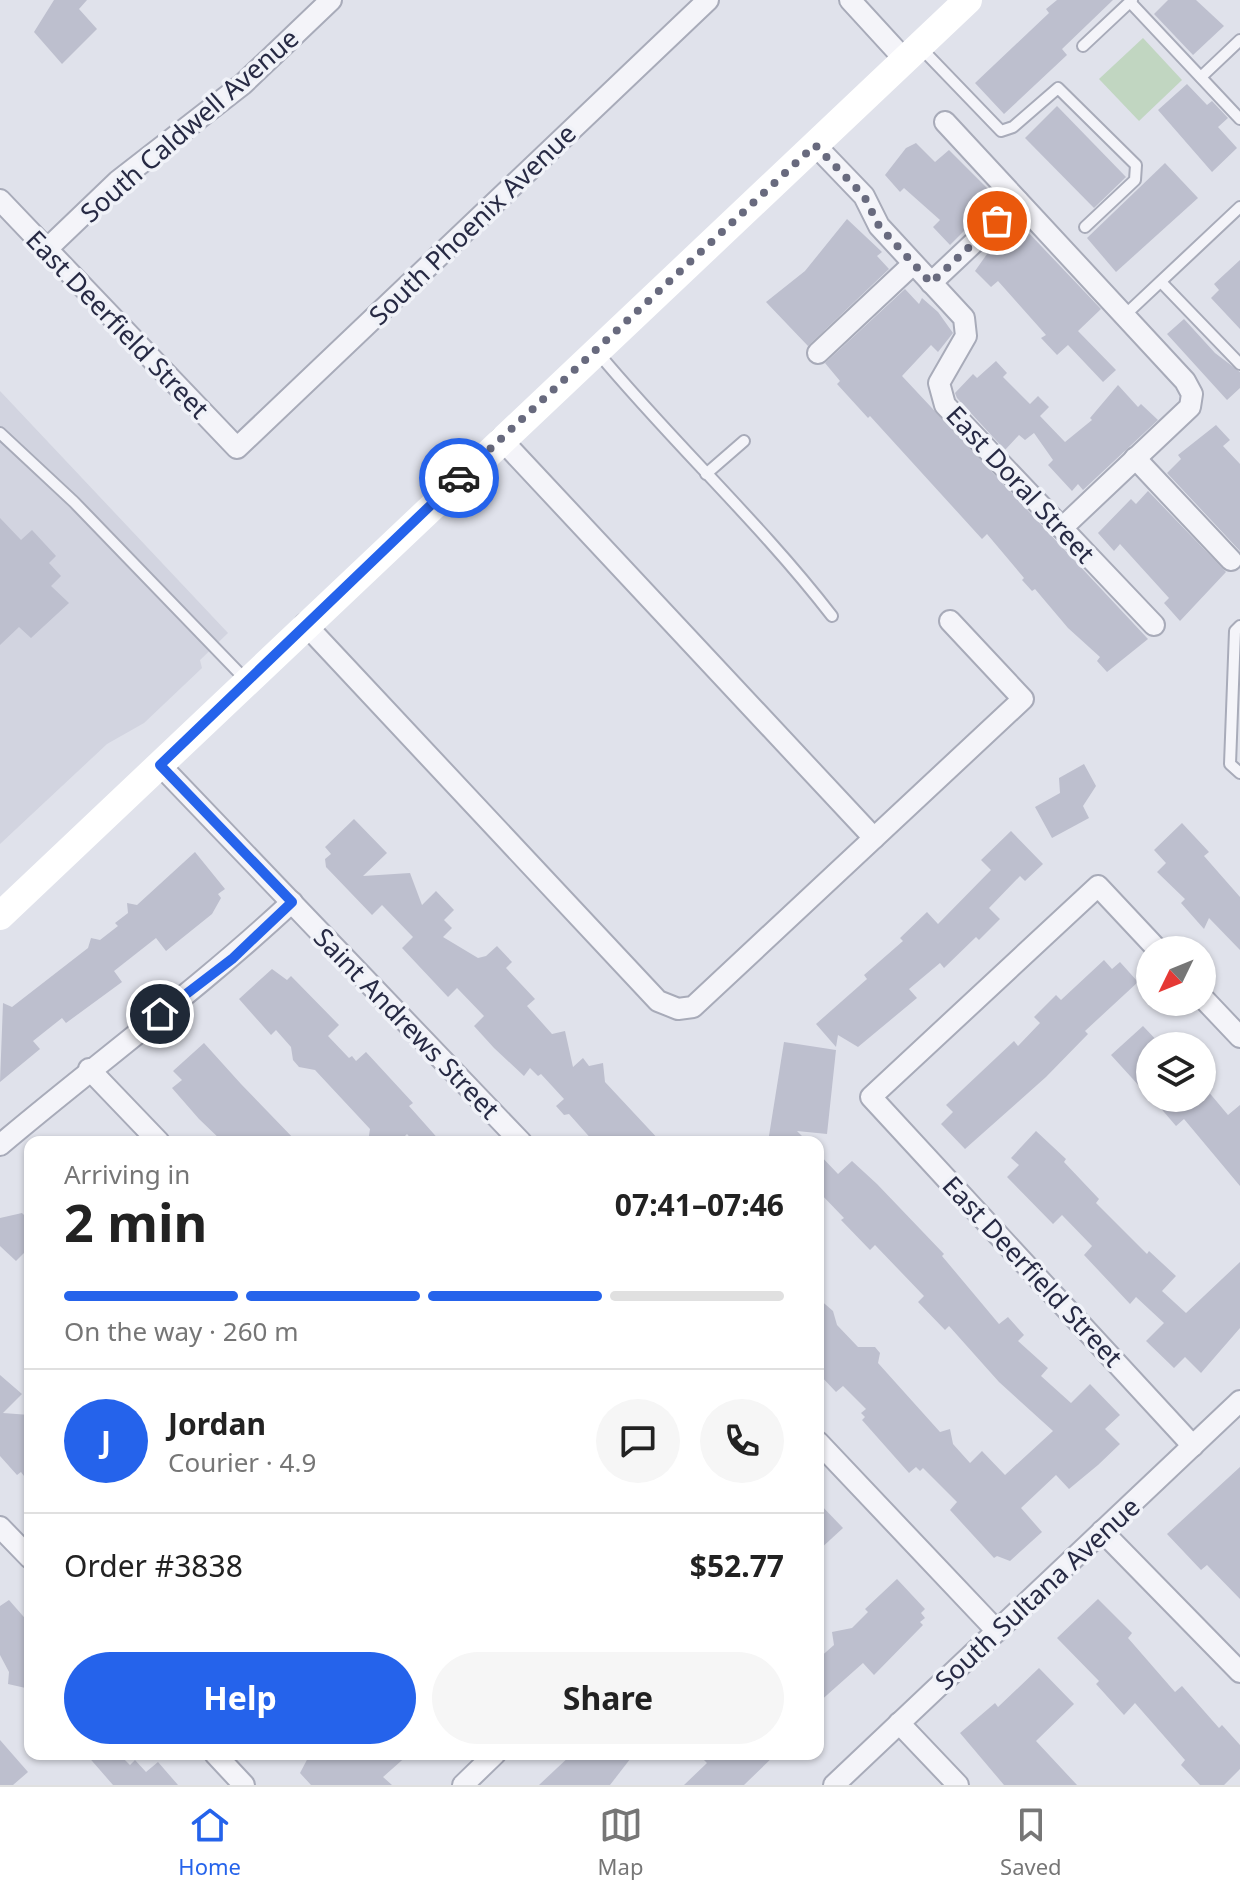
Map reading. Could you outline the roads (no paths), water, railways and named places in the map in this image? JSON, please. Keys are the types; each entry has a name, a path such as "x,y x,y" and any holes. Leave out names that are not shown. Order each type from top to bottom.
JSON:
{"street":[{"name":"South Caldwell Avenue","path":"47,249 118,181 243,84 331,0"},
{"name":"South Phoenix Avenue","path":"237,448 708,0"},
{"path":"850,0 912,53"},
{"path":"0,916 595,349 968,0"},
{"path":"945,122 1185,381 1192,394 1190,407 1062,528"},
{"name":"East Doral Street","path":"815,145 864,196 879,226 967,325 966,336 939,383 945,405 1154,625"},
{"name":"East Deerfield Street","path":"0,200 237,448"},
{"path":"931,283 1018,201"},
{"path":"818,353 913,264"},
{"path":"501,439 874,838"},
{"path":"1135,458 1231,560"},
{"path":"305,624 658,1001 678,1009 693,1007 1023,699 950,621"},
{"name":"Saint Andrews Street","path":"160,765 515,1136"},
{"name":"East Deerfield Street","path":"1145,936 1098,886 871,1097 1193,1446"},
{"path":"0,1145 89,1069 232,959 292,902"},
{"path":"1216,1012 1240,1037"},
{"path":"89,1069 153,1136"},
{"name":"South Sultana Avenue","path":"834,1785 1240,1401"},
{"path":"824,1448 997,1631"},
{"path":"0,1527 24,1552"},
{"path":"1102,1531 1240,1672"},
{"path":"899,1723 958,1785"},
{"path":"221,1760 244,1785"},
{"path":"463,1785 489,1760"}],"lane":[{"path":"1083,46 1131,1 1240,119"},
{"path":"1201,77 1240,40"},
{"path":"912,53 1001,131 1013,127 1058,88 1136,165 1138,172 1135,180 1085,227"},
{"path":"1125,315 1240,207"},
{"path":"1161,282 1240,364"},
{"path":"595,349 804,579 832,616"},
{"path":"0,433 74,502 246,680"},
{"path":"706,474 744,441"},
{"path":"1240,626 1235,631 1230,764 1240,773"}]}
